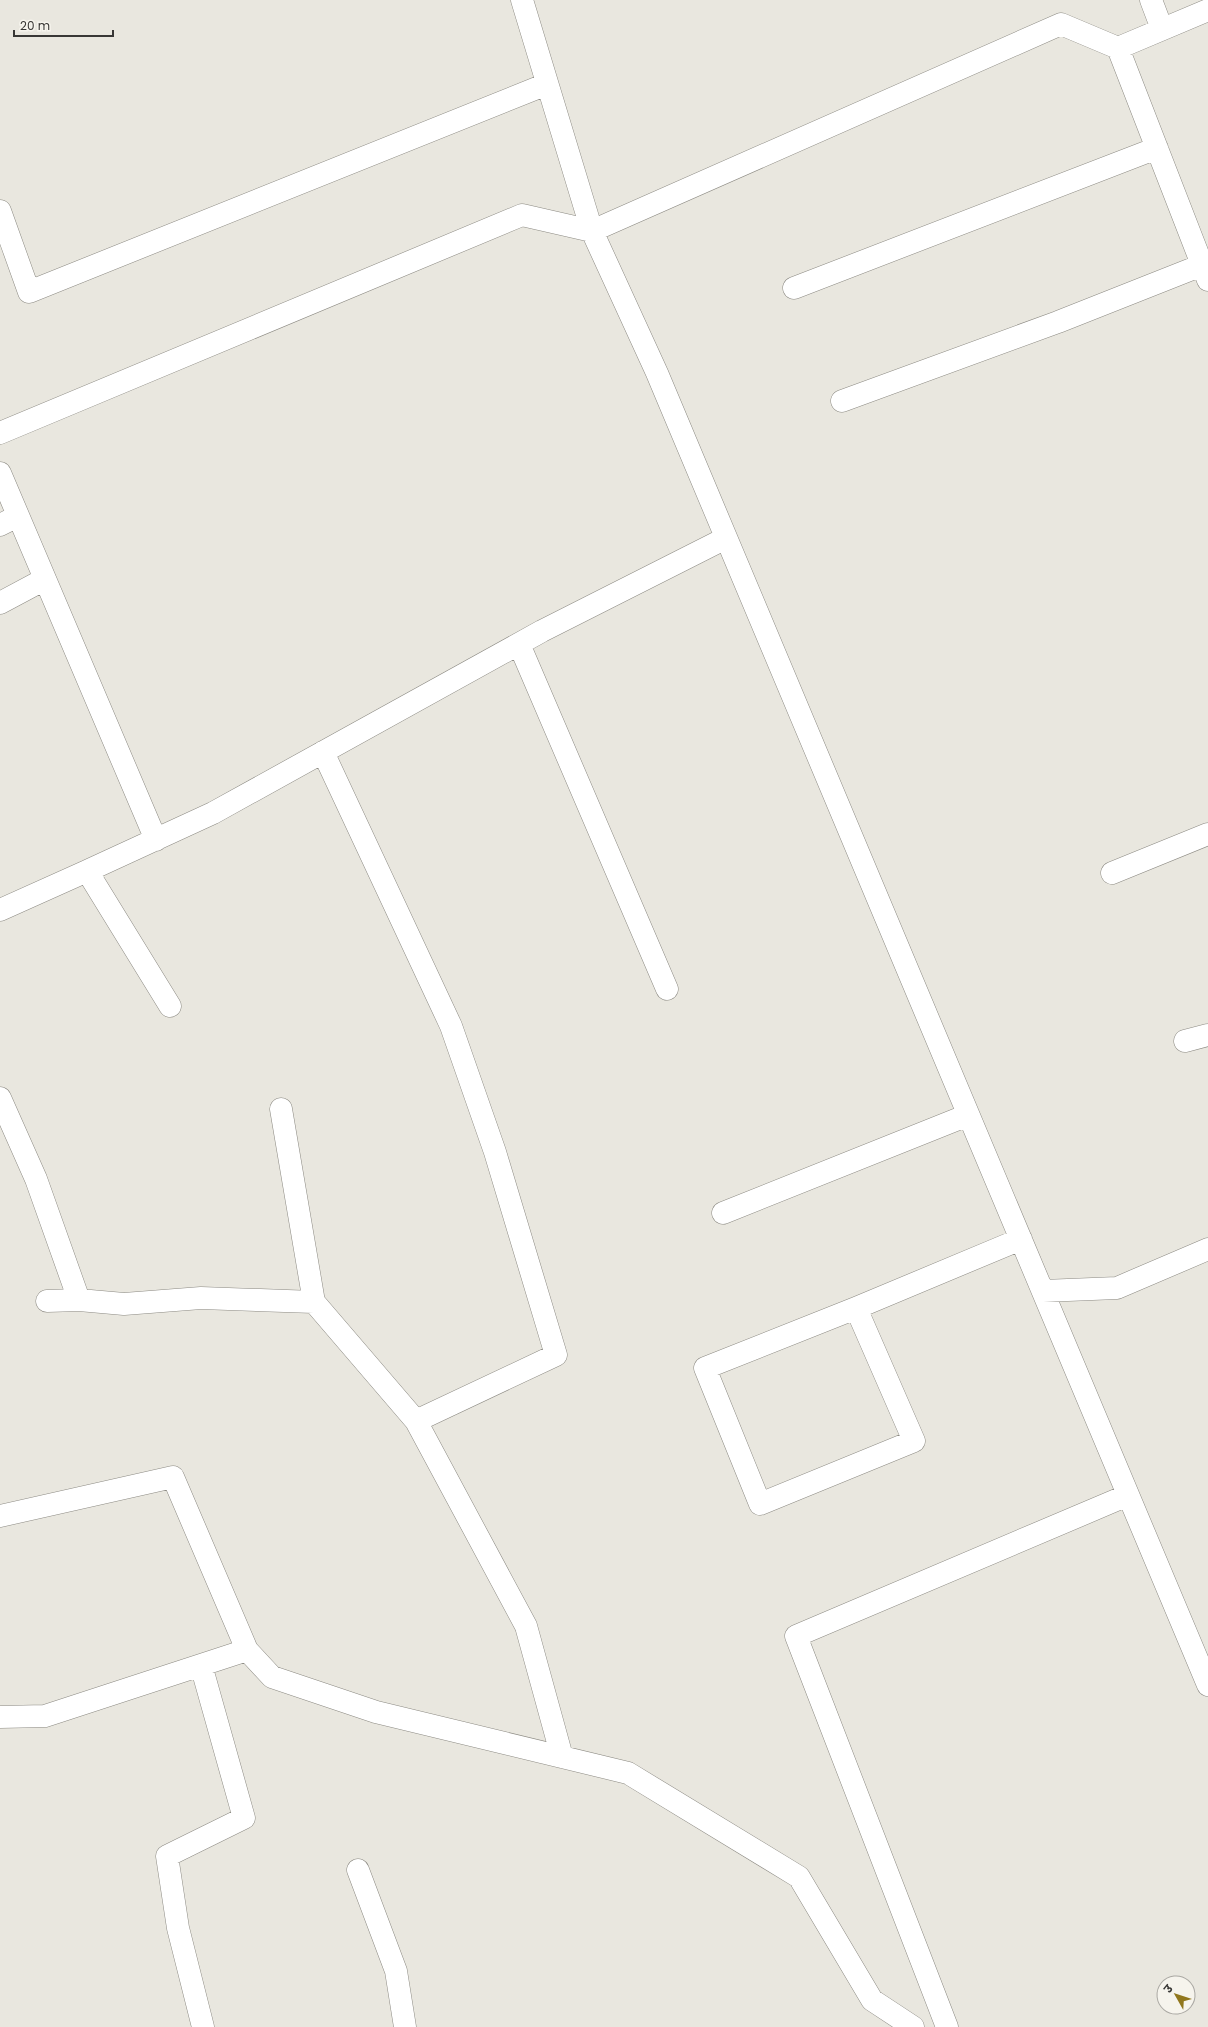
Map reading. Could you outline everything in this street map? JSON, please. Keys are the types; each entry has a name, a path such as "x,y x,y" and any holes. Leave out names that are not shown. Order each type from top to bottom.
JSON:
{"street":[{"path":"522,0 592,231 657,373 1208,1685"},
{"path":"1151,0 1162,29"},
{"path":"1118,48 1208,10"},
{"path":"0,433 522,215 592,231 1061,24 1118,48 1205,273 1058,322 842,401"},
{"path":"0,211 29,292 547,84"},
{"path":"794,288 1157,148"},
{"path":"0,473 9,520 46,579 156,840"},
{"path":"0,910 213,813 519,644 726,538"},
{"path":"0,604 46,579"},
{"path":"519,644 667,989"},
{"path":"323,752 451,1026 495,1152 556,1355 416,1421"},
{"path":"1112,873 1208,834"},
{"path":"87,871 170,1006"},
{"path":"1185,1041 1208,1035"},
{"path":"0,1098 36,1179 79,1300"},
{"path":"281,1109 314,1302 416,1421 526,1626 562,1757"},
{"path":"723,1214 968,1115"},
{"path":"856,1308 914,1441 760,1504 705,1368 856,1308 1021,1239"},
{"path":"1042,1291 1117,1288 1208,1249"},
{"path":"47,1301 79,1300 124,1304 201,1298 314,1302"},
{"path":"0,1516 172,1477 247,1650 272,1677 376,1712 628,1773 799,1877 872,2000 913,2027"},
{"path":"947,2027 796,1636 1128,1495"},
{"path":"0,1717 45,1716 247,1650"},
{"path":"201,1665 244,1818 167,1856 178,1928 204,2027"},
{"path":"358,1870 396,1970 405,2027"}]}
